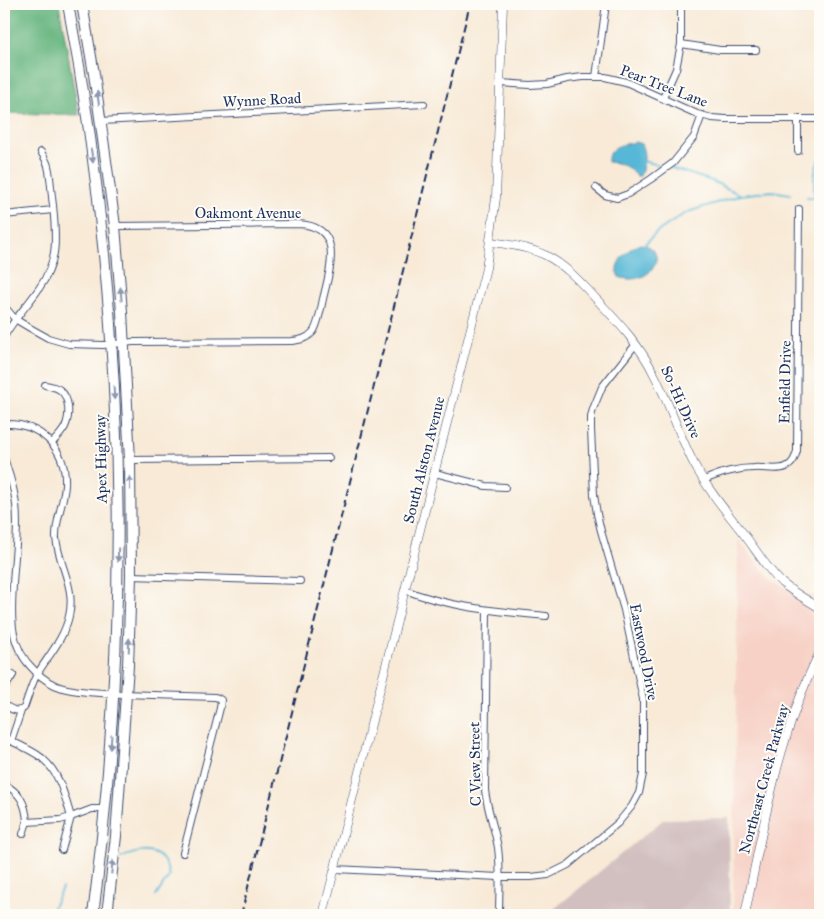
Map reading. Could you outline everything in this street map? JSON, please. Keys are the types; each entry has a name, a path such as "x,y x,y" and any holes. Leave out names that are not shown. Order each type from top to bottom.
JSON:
{"main road":[{"name":"Apex Highway","path":"68,4 81,75 101,225 116,422 118,541 114,693 105,809 93,915"},
{"name":"Apex Highway","path":"82,4 101,121 114,226 124,343 130,460 131,576 128,666 116,836 107,915"}],"street":[{"name":"South Alston Avenue","path":"324,915 486,268 496,198 504,4"},
{"path":"596,77 606,4"},
{"path":"663,98 676,68 681,44 681,4"},
{"path":"681,44 720,50 756,50"},
{"name":"Pear Tree Lane","path":"500,84 530,85 547,84 583,77 606,78 626,82 702,115 725,119 820,119"},
{"name":"Wynne Road","path":"101,121 424,104"},
{"path":"596,188 606,195 617,198 628,194 658,174 673,163 694,137 702,115"},
{"path":"798,119 798,151"},
{"path":"4,337 15,319 46,279 55,251 56,236 48,164 41,152"},
{"name":"Enfield Drive","path":"704,480 720,473 734,470 785,468 795,458 797,452 798,384 798,209"},
{"path":"4,215 53,210"},
{"name":"Oakmont Avenue","path":"4,306 15,319 48,338 69,344 292,341 306,338 314,330 332,261 329,242 321,231 312,226 304,224 114,226"},
{"name":"So-Hi Drive","path":"490,242 524,247 558,262 575,276 626,331 656,376 685,445 711,491 781,582 820,608"},
{"name":"Eastwood Drive","path":"335,870 499,877 548,875 568,865 623,818 632,806 639,793 643,774 642,691 624,610 597,514 594,495 591,418 602,387 636,344"},
{"path":"45,385 56,387 62,392 66,400 68,412 64,428 52,442"},
{"path":"4,424 27,426 38,431 52,442 63,462 65,475 65,488 58,513 56,535 71,592 70,615 66,629 38,674 24,708 20,711 12,741 44,760 60,784 71,817 62,850"},
{"path":"4,458 17,510 11,616 13,634 23,657 38,674 49,683 61,688 74,690 215,697 221,700 183,853"},
{"path":"130,460 329,458"},
{"path":"435,473 486,486 505,487"},
{"path":"131,576 300,580"},
{"path":"405,590 445,603 470,608 546,616"},
{"name":"C View Street","path":"487,610 485,790 487,808 496,837 499,856 499,915"},
{"name":"Northeast Creek Parkway","path":"745,915 767,811 785,743 805,686 820,652"},
{"path":"4,689 13,675"},
{"path":"4,705 20,711"},
{"path":"4,784 13,789 22,799 26,810 27,822 23,834"},
{"path":"27,822 60,820 92,809 105,809"}],"shaded area":[{"path":"738,540 773,580 797,592 820,595 820,915 733,915"},
{"path":"729,818 730,915 550,915 554,909 664,819"}],"green space":[{"path":"4,4 59,4 79,115 4,113"}],"water":[{"path":"635,142 641,144 644,152 640,176 637,176 624,166 608,162 608,157 613,149 620,145"},
{"path":"641,244 650,248 655,253 654,267 640,277 630,279 619,277 617,267 622,257 631,249"}],"waterway":[{"path":"820,159 814,180 816,202 820,216"},
{"path":"642,161 664,166"},
{"path":"671,168 712,181 741,195"},
{"path":"644,245 657,232 684,214 694,210 741,195 772,191 790,194"},
{"path":"807,197 816,198"},
{"path":"121,858 132,854 149,852 154,853 163,860 169,876 156,896"},
{"path":"53,907 62,888"}],"railway":[{"path":"241,915 470,4"}]}
